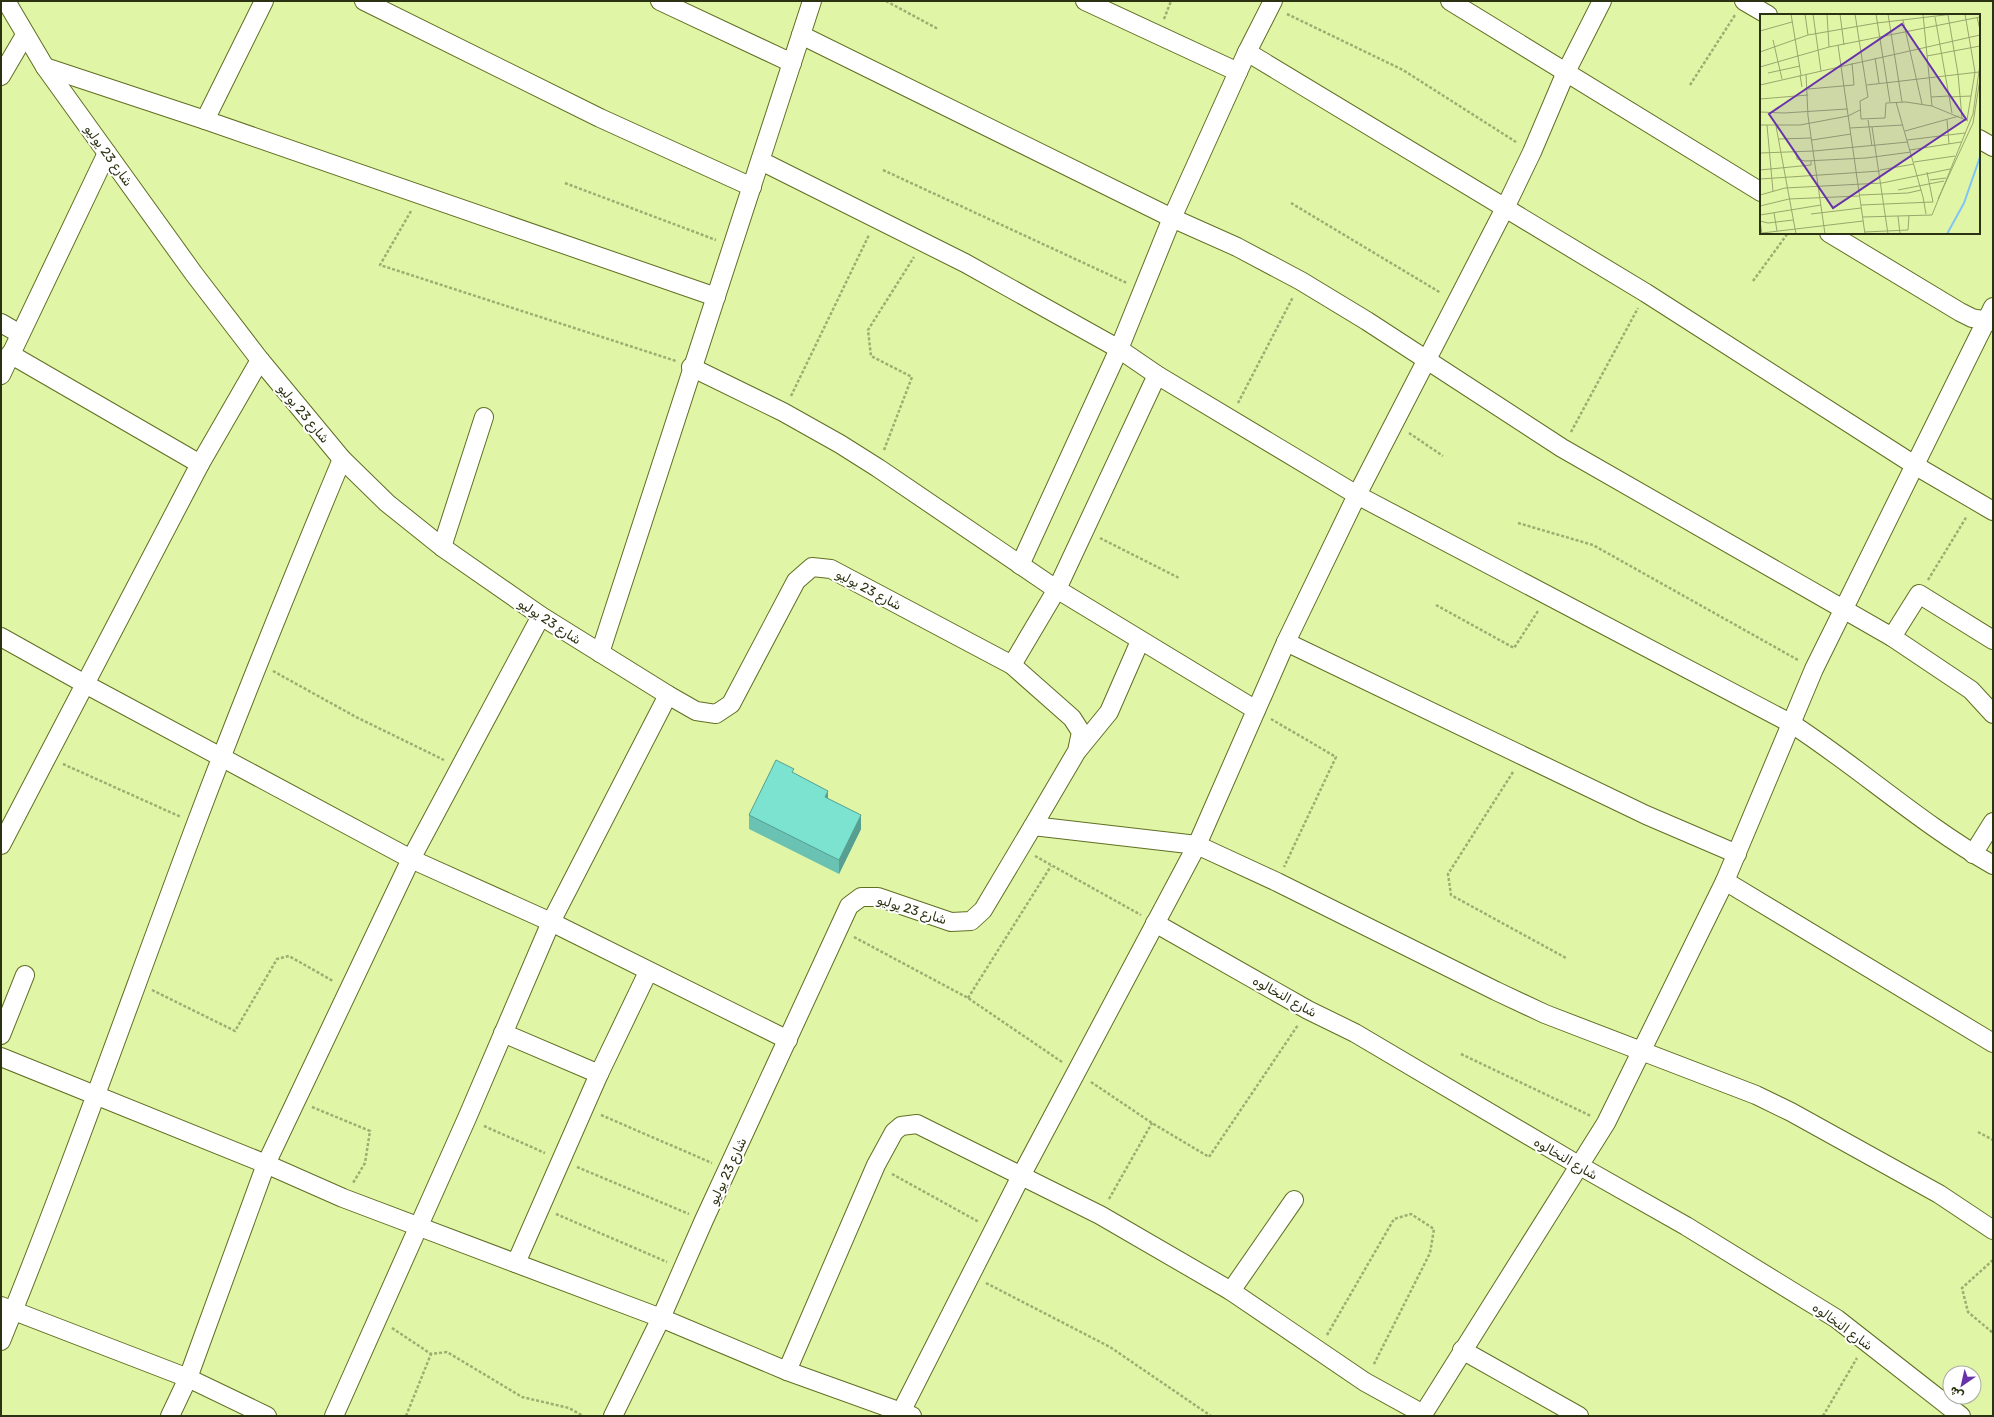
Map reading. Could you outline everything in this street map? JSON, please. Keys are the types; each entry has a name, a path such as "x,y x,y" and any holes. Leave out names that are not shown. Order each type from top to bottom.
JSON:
{"street":[{"name":"شارع 23 يوليو","path":"6,1 24,35 46,67 194,274 260,360 342,459 387,502 442,547 541,616 696,711 716,714 732,704 796,581 812,567 831,569 1012,665 1072,718 1081,732 1077,751 983,910 971,921 951,922 878,897 861,897 849,906 682,1268 661,1318 613,1416"},
{"path":"205,120 264,1"},
{"path":"364,1 600,118 752,187"},
{"path":"660,1 792,63"},
{"path":"600,653 691,367 733,246 812,1"},
{"path":"1085,1 1238,72"},
{"path":"1450,1 1760,191"},
{"path":"1,1057 266,1164 343,1198 419,1228 661,1318 787,1371 904,1415 970,1275 993,1230 1197,845 1286,642 1356,495 1505,208 1532,152 1566,72 1602,1"},
{"path":"1744,1 1766,14"},
{"path":"1020,565 1119,349 1172,218 1247,52 1272,4"},
{"path":"1,76 24,35"},
{"path":"801,35 1172,218 1237,247 1301,281 1426,359 1562,448 1892,637 1971,690 1993,714"},
{"path":"1247,52 1646,293 1916,466 1993,511"},
{"path":"46,67 205,120 716,297"},
{"path":"1980,140 1993,147"},
{"path":"1,375 107,153"},
{"path":"761,161 923,242 1119,349 1157,375 1356,495 1792,724 1845,761 1922,820 1973,854 1993,865"},
{"path":"787,1371 876,1165 894,1132 901,1126 917,1124 1100,1216 1231,1291 1365,1382 1422,1415 1606,1123 1725,881 1814,669 1990,317 1960,312 1831,234"},
{"path":"1,324 20,334"},
{"path":"10,354 200,464"},
{"path":"1,845 200,464 260,360"},
{"path":"691,367 783,412 878,468 1057,589 1140,641 1256,710"},
{"path":"1012,665 1057,589 1157,375"},
{"path":"442,547 484,417"},
{"path":"1,1341 7,1309 97,1096 221,758 258,662 342,459"},
{"path":"1892,637 1919,594 1993,640"},
{"path":"170,1416 188,1378 266,1164 411,859 541,616"},
{"path":"1,637 221,758 411,859 550,922 648,972 788,1040"},
{"path":"1077,751 1109,712 1140,641"},
{"path":"1286,642 1524,755 1646,815 1737,854"},
{"path":"334,1416 419,1228 550,922 668,695"},
{"path":"1973,854 1993,822"},
{"path":"1033,826 1197,845 1277,882 1496,991 1592,1033 1756,1095 1791,1112 1939,1194 1993,1230"},
{"path":"1725,881 1993,1043"},
{"name":"شارع النخالوه","path":"1155,923 1308,1010 1355,1033 1580,1166 1699,1234 1837,1319 1961,1416"},
{"path":"516,1263 599,1074 648,972"},
{"path":"1,1035 25,975"},
{"path":"503,1033 599,1074"},
{"path":"1231,1291 1294,1200"},
{"path":"7,1309 188,1378 267,1416"},
{"path":"1462,1350 1579,1416"}],"path":[{"path":"886,1 938,29"},
{"path":"1690,86 1744,1"},
{"path":"1272,4 1403,70 1532,152"},
{"path":"883,170 1142,290"},
{"path":"565,183 733,246"},
{"path":"420,195 380,265 691,367"},
{"path":"1291,203 1456,302"},
{"path":"783,412 878,219"},
{"path":"1753,281 1787,234"},
{"path":"878,468 912,377 872,356 868,330 923,242"},
{"path":"1229,419 1301,281"},
{"path":"1562,448 1646,293"},
{"path":"1394,423 1443,456"},
{"path":"1919,594 1976,502"},
{"path":"1518,523 1593,545 1814,669"},
{"path":"1086,529 1121,550 1179,578"},
{"path":"1436,605 1514,648 1548,596"},
{"path":"258,662 356,717 459,768"},
{"path":"1256,710 1336,757 1277,882"},
{"path":"1524,755 1448,874 1451,895 1566,958"},
{"path":"48,757 196,824"},
{"path":"1020,848 1155,923"},
{"path":"838,928 968,998 1051,866"},
{"path":"138,982 235,1031 277,959 289,956 348,990"},
{"path":"1100,1216 1152,1123 1209,1157 1308,1010"},
{"path":"1461,1054 1606,1123"},
{"path":"297,1100 370,1131 365,1164 343,1198"},
{"path":"584,1108 728,1170"},
{"path":"467,1118 560,1160 704,1220"},
{"path":"1978,1132 1993,1140"},
{"path":"876,1165 993,1230"},
{"path":"541,1208 682,1268"},
{"path":"1318,1350 1394,1219 1411,1214 1434,1229 1430,1253 1365,1382"},
{"path":"1993,1260 1962,1288 1968,1312 1993,1333"},
{"path":"970,1275 1110,1347 1211,1416"},
{"path":"378,1319 431,1354 447,1352 522,1397 570,1408 582,1416"},
{"path":"1823,1416 1866,1342"},
{"path":"406,1416 431,1354"}],"building":[{"path":"776,760 794,769 792,772 828,791 825,797 861,815 839,860 749,815"}]}
